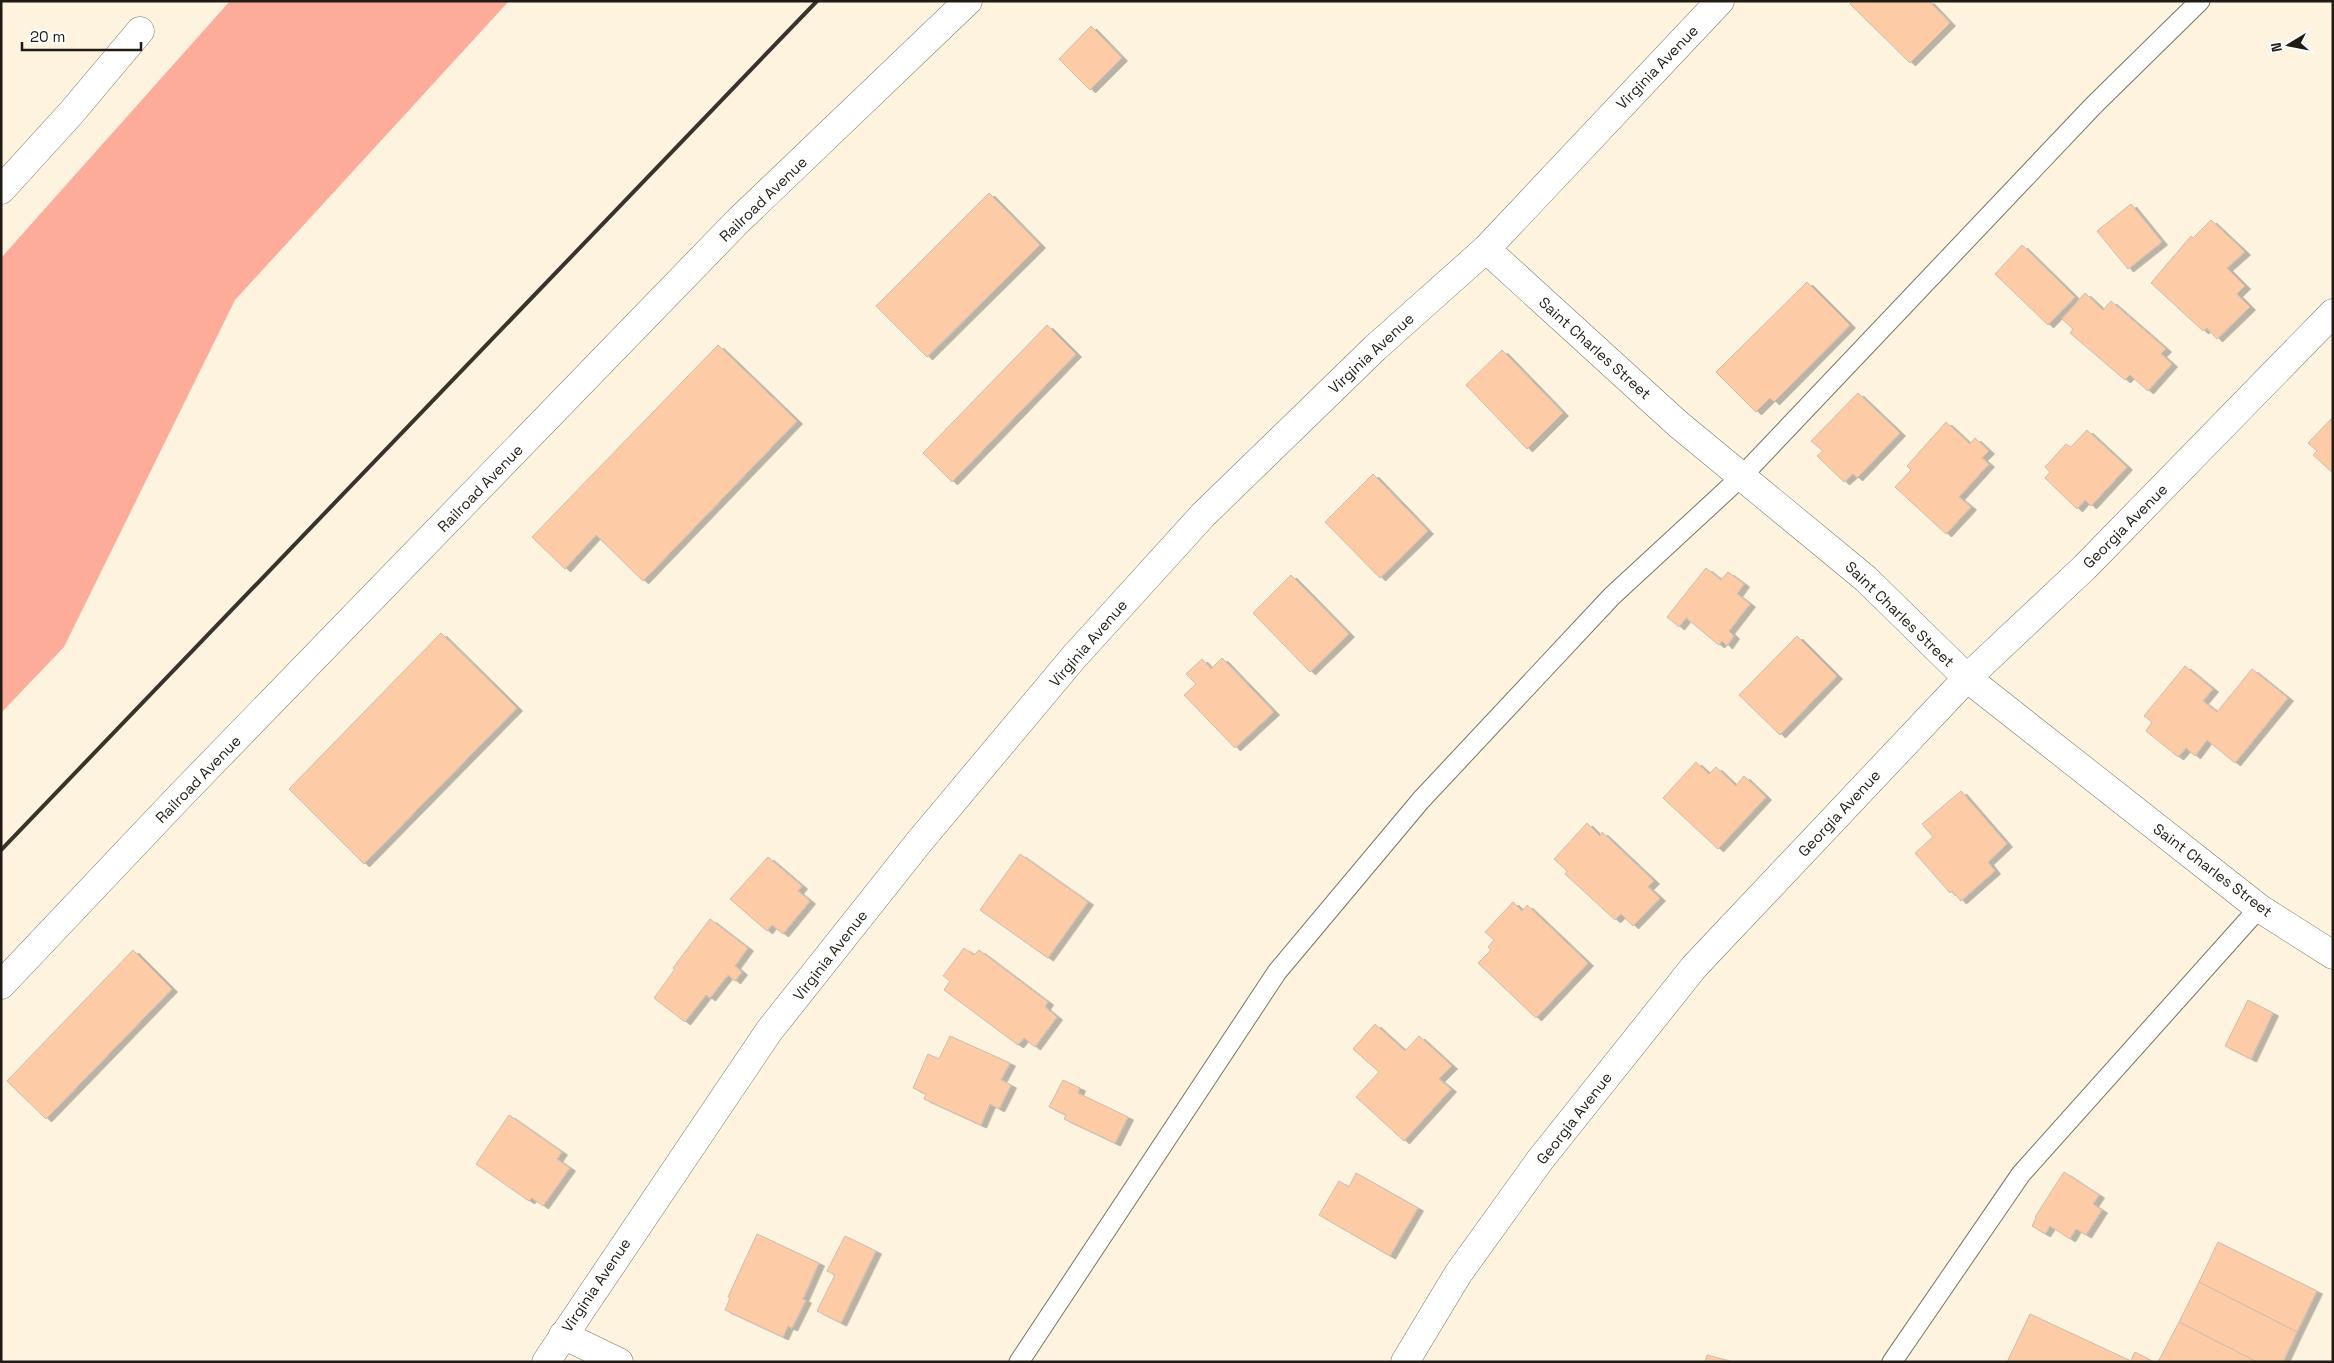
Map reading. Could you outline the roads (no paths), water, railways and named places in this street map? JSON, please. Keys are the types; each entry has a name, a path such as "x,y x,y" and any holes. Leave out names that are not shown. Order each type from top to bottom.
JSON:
{"street":[{"name":"Railroad Avenue","path":"1,985 195,781 738,221 968,1"},
{"name":"Virginia Avenue","path":"546,1362 769,1031 919,842 1074,657 1203,515 1375,348 1486,250 1720,1"},
{"path":"1,190 72,112 140,31"},
{"name":"Saint Charles Street","path":"1486,250 1678,424 1866,579 1966,678 2259,908 2333,955"},
{"name":"Georgia Avenue","path":"1405,1362 1458,1274 1540,1160 1694,967 1966,678 2084,567 2333,314"},
{"path":"563,1335 618,1362"}],"lane":[{"path":"1019,1362 1277,972 1428,792 1612,596 1742,476 2094,105 2200,1"},
{"path":"1892,1362 2021,1174 2259,908"}],"railway":[{"path":"1,850 817,1"}]}
